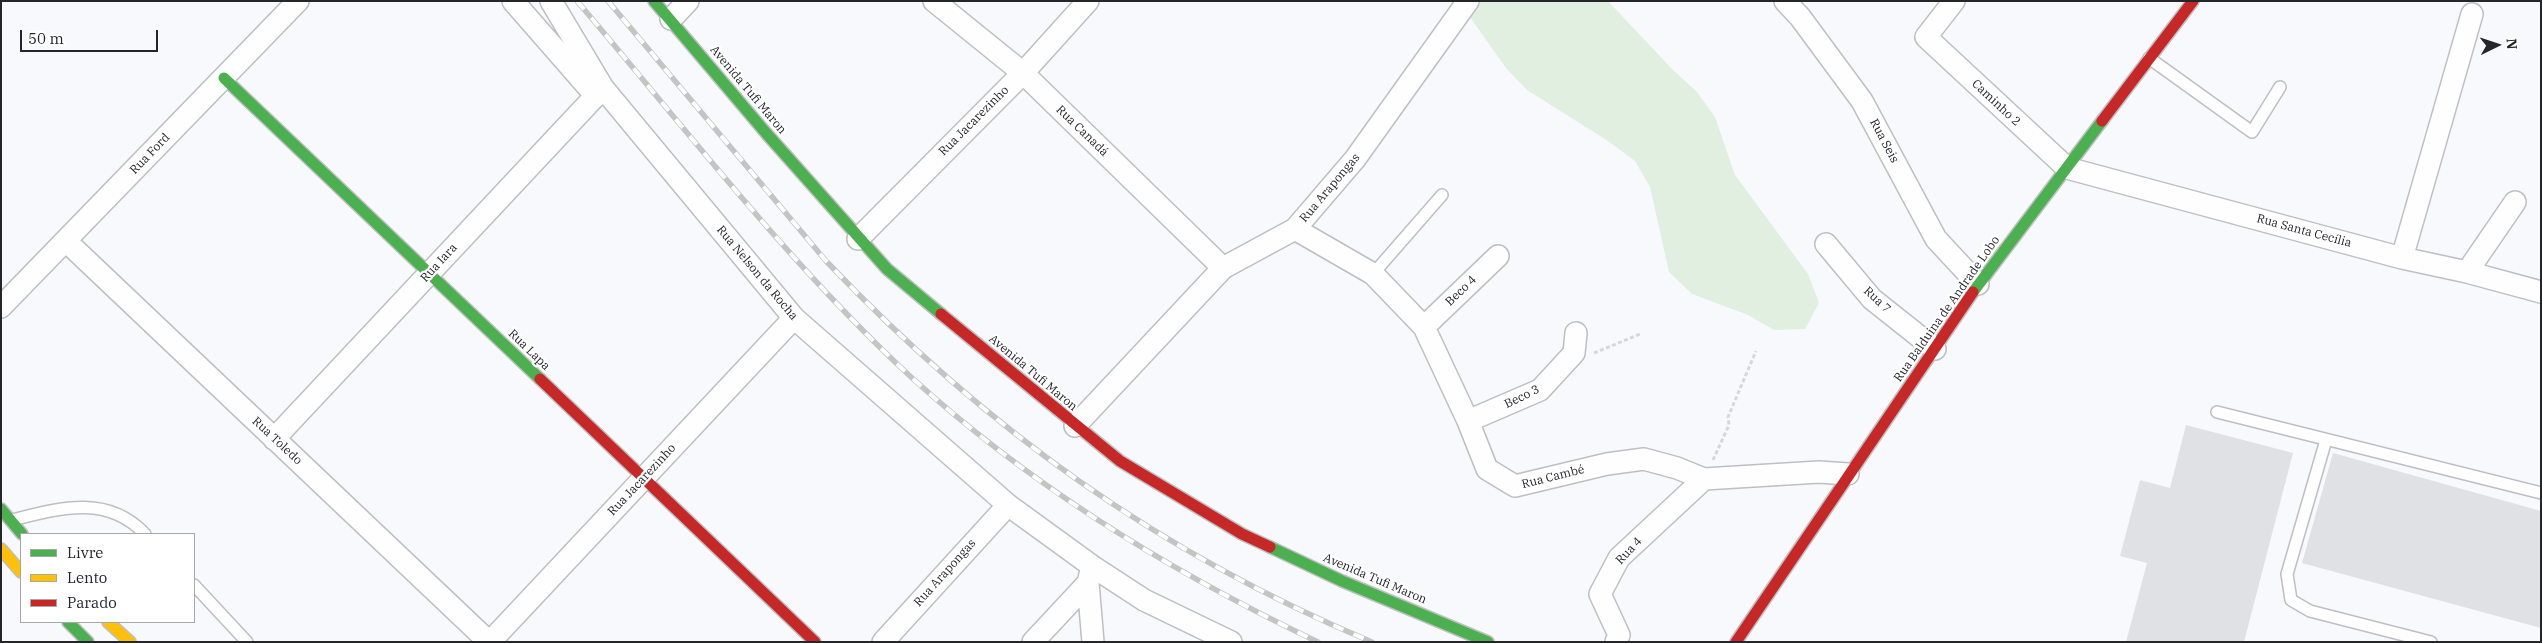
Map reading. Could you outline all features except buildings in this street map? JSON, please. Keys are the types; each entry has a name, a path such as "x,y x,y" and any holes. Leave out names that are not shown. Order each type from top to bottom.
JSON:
{"main road":[{"name":"Avenida Tufi Maron","path":"654,1 858,239 887,269 1075,426 1120,461 1242,534 1342,581 1488,642"},
{"name":"Rua Balduina de Andrade Lobo","path":"1736,642 1978,284 2193,1"},
{"name":"Rua Lapa","path":"224,78 816,642"},
{"path":"1,509 21,533"},
{"path":"1,549 20,571"},
{"path":"69,623 88,642"},
{"path":"109,623 130,642"}],"street":[{"name":"Rua Ford","path":"1,307 298,1"},
{"path":"514,1 599,92"},
{"name":"Rua Nelson da Rocha","path":"550,1 599,92 794,318 1090,574 1231,642"},
{"path":"671,19 688,1"},
{"name":"Rua Canadá","path":"934,1 1023,73 1223,268"},
{"name":"Rua Jacarezinho","path":"858,239 1023,73 1088,1"},
{"name":"Rua Arapongas","path":"1075,426 1223,268 1295,229 1355,159 1468,1"},
{"name":"Rua Seis","path":"1785,1 1800,17 1862,101 1936,239 1978,284"},
{"name":"Caminho 2","path":"1954,1 1926,37 2067,168"},
{"path":"2402,258 2472,14"},
{"name":"Rua Iara","path":"274,438 599,92"},
{"name":"Rua Santa Cecília","path":"2067,168 2402,258 2467,272 2541,292"},
{"path":"2467,272 2515,202"},
{"name":"Rua Cambé","path":"1295,229 1373,274 1424,327 1468,421 1487,469 1515,486 1607,464 1644,459 1678,468 1704,479 1819,472 1848,474"},
{"name":"Rua Toledo","path":"66,241 489,642"},
{"name":"Rua 7","path":"1826,244 1872,298 1935,349"},
{"name":"Beco 4","path":"1424,327 1498,256"},
{"name":"Rua Jacarezinho","path":"489,642 794,318"},
{"name":"Beco 3","path":"1468,421 1540,390 1575,343"},
{"name":"Rua 4","path":"1616,642 1619,635 1600,594 1619,558 1704,479"},
{"name":"Rua Arapongas","path":"883,642 1008,505"},
{"path":"1033,642 1090,574"},
{"path":"1090,574 1093,642"}],"lane":[{"path":"2149,58 2252,132 2280,87"},
{"path":"1373,274 1442,195"},
{"path":"2217,412 2541,493"},
{"path":"2326,440 2287,574 2291,600 2310,611 2431,642"},
{"path":"11,521 63,508 98,507 135,523 144,533"},
{"path":"195,587 247,642"}],"path":[{"path":"1575,343 1581,359 1640,334"},
{"path":"1704,479 1729,425 1728,417 1756,351"}],"green space":[{"path":"1463,1 1608,1 1672,69 1697,92 1715,117 1735,175 1808,274 1819,303 1805,329 1774,330 1748,315 1692,294 1669,272 1650,187 1635,161 1608,141 1527,90 1506,68 1470,17"}],"railway":[{"path":"577,1 739,194 822,288 911,377 957,417 1054,491 1105,524 1209,587 1318,642"},
{"path":"608,1 826,261 886,322 948,378 1012,431 1079,481 1148,526 1219,568 1294,607 1372,642"}],"traffic: fast":[{"path":"654,1 766,133 887,269 941,314"},
{"path":"224,78 540,379"},
{"path":"1973,292 2102,121"},
{"path":"1,509 21,533"},
{"path":"1270,547 1342,581 1488,642"},
{"path":"69,623 88,642"}],"traffic: slow":[{"path":"1,549 20,571"},
{"path":"109,623 130,642"}],"traffic: jam":[{"path":"2102,121 2193,1"},
{"path":"1736,642 1973,292"},
{"path":"941,314 1120,461 1242,534 1270,547"},
{"path":"540,379 815,642"}]}
